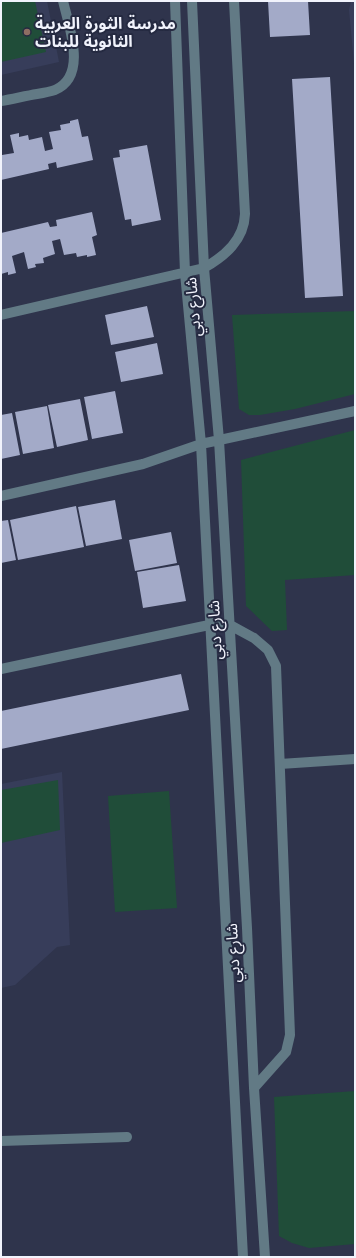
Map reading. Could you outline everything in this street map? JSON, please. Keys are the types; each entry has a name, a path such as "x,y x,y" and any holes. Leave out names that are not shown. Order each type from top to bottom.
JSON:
{"street":[{"path":"1,101 54,90 64,85 70,77 74,67 73,46 63,1"},
{"name":"شارع دبي","path":"175,1 185,273 200,444 243,1257"},
{"name":"شارع دبي","path":"192,1 204,268 219,440 247,928 254,1088 265,1257"},
{"path":"1,315 204,268 223,256 231,248 242,231 245,223 234,1"},
{"path":"1,496 143,464 200,444 355,411"},
{"path":"1,669 209,625 230,624 254,638 268,650 276,666 290,1035 286,1052 254,1088"},
{"path":"280,764 355,759"},
{"path":"1,1141 127,1137"}],"shaded area":[{"name":"مدرسة الثورة العربية الثانوية للبنات","path":"1,1 47,1 59,62 1,75"},
{"path":"351,1 355,1 355,74 349,10"},
{"path":"62,772 70,945 57,947 15,985 1,988 1,784"}],"green space":[{"name":"مدرسة الثورة العربية الثانوية للبنات","path":"1,1 35,1 46,52 1,62"},
{"path":"355,311 355,394 295,409 260,415 249,415 239,409 232,315"},
{"path":"355,430 355,575 285,580 287,630 272,631 246,606 241,460"},
{"path":"58,780 60,830 1,843 1,790"},
{"path":"169,791 177,908 115,912 108,796"},
{"path":"355,1091 355,1244 309,1248 292,1243 279,1236 274,1097"}],"building":[{"path":"268,1 308,1 310,35 270,37"},
{"path":"330,77 343,296 305,298 292,79"},
{"path":"78,119 82,137 88,136 93,160 57,168 56,162 48,164 49,169 1,180 1,152 2,155 14,153 10,135 19,133 19,137 28,135 29,140 42,137 45,151 53,149 49,132 61,130 60,125 70,123 70,121"},
{"path":"147,145 161,220 132,226 131,219 125,220 113,158 120,157 119,150"},
{"path":"92,212 97,235 92,237 96,255 77,257 76,253 64,255 60,239 52,241 55,254 43,258 44,263 35,264 36,267 28,269 24,252 12,256 16,273 8,275 8,272 1,274 1,233 48,222 50,227 57,226 56,220"},
{"path":"147,306 154,337 111,345 105,315"},
{"path":"157,343 163,374 121,382 115,352"},
{"path":"115,391 123,433 92,439 84,397"},
{"path":"80,399 88,440 57,447 48,405"},
{"path":"47,406 54,448 23,454 15,412"},
{"path":"12,413 20,455 1,459 1,415"},
{"path":"115,500 122,539 86,546 78,507"},
{"path":"76,506 84,547 18,560 10,520"},
{"path":"8,520 16,560 1,563 1,521"},
{"path":"171,532 177,563 135,571 129,540"},
{"path":"179,565 186,601 143,608 137,572"},
{"path":"181,674 189,710 1,749 1,711"}],"place":[{"name":"مدرسة الثورة العربية الثانوية للبنات","path":"27,32"}]}
